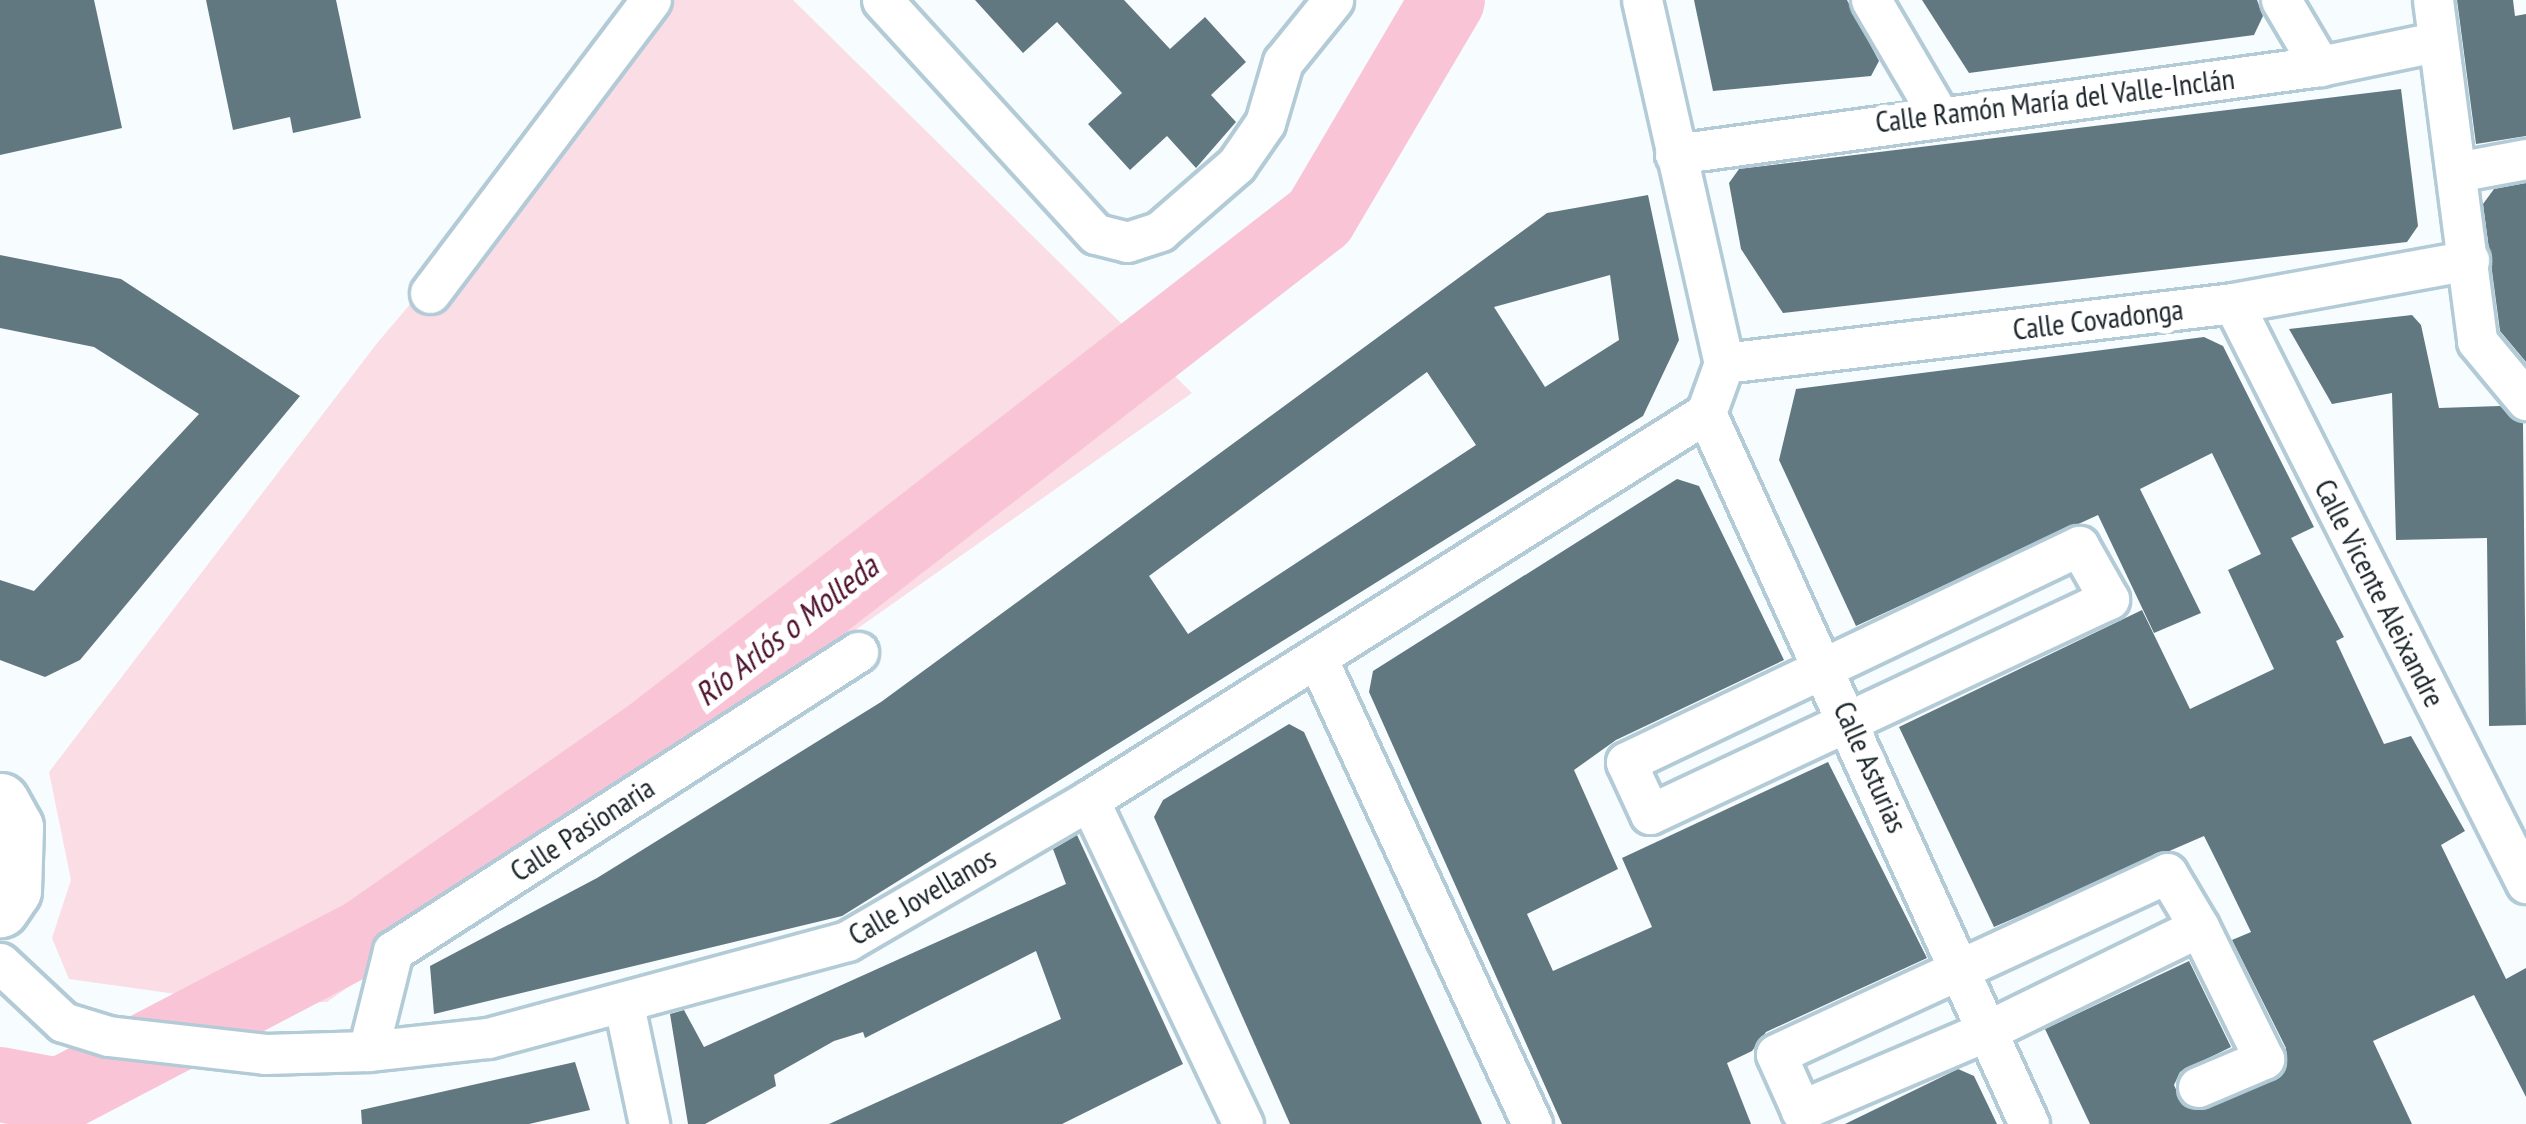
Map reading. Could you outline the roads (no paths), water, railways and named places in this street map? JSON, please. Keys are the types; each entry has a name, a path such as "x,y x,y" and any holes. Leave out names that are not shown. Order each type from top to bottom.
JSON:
{"street":[{"path":"430,293 652,0"},
{"path":"882,0 1096,234 1127,242 1160,231 1236,165 1265,123 1283,62 1333,0"},
{"path":"1642,0 1724,363 1706,413"},
{"path":"1870,0 1938,114"},
{"path":"2281,0 2320,66"},
{"path":"2433,0 2434,42 2477,340 2526,400"},
{"name":"Calle Ramón María del Valle-Inclán","path":"1675,154 1938,114 2320,66 2434,42"},
{"path":"2456,172 2526,159"},
{"name":"Calle Covadonga","path":"1724,363 2233,303 2469,260"},
{"name":"Calle Vicente Aleixandre","path":"2233,303 2526,883"},
{"name":"Calle Jovellanos","path":"0,963 63,1022 108,1036 265,1054 368,1052 488,1038 847,941 1089,800 1706,413"},
{"name":"Calle Asturias","path":"1706,413 1827,667 2029,1124"},
{"path":"2079,546 2109,599 1649,814 1626,762 1827,667 2079,546"},
{"name":"Calle Pasionaria","path":"368,1052 393,950 858,652"},
{"path":"1317,658 1532,1124"},
{"path":"1089,800 1243,1124"},
{"path":"0,802 14,827 11,890 0,908"},
{"path":"2198,1088 2264,1059 2199,927 2167,873 1964,974 1776,1054 1801,1110 1991,1030 2199,927"},
{"path":"624,1004 649,1124"}],"waterway":[{"name":"Río Arlós o Molleda","path":"0,1084 59,1095 365,935 656,731 1319,217 1447,0"}]}
